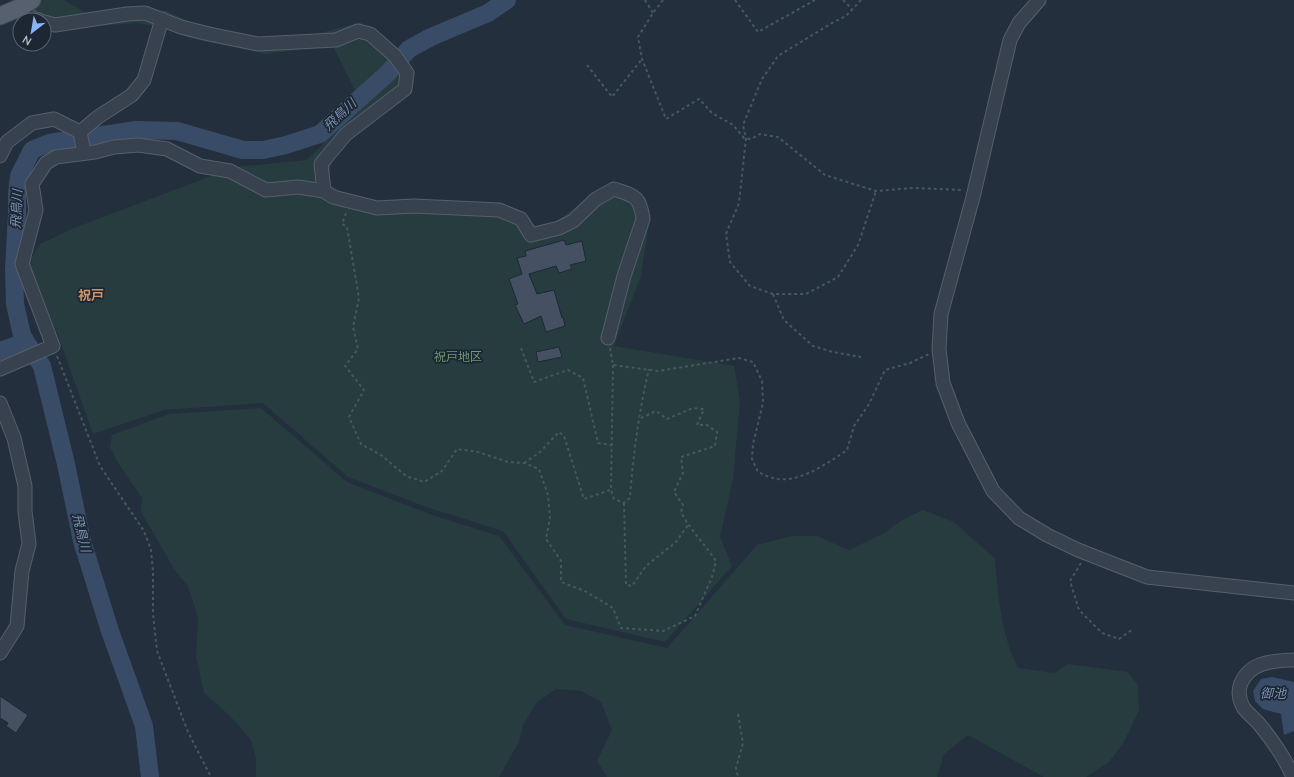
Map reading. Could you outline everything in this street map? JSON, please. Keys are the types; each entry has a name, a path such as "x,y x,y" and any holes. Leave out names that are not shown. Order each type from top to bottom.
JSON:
{"main road":[{"path":"0,16 27,4"}],"street":[{"path":"1039,0 1019,23 1010,40 974,191 940,314 939,349 943,383 958,422 993,491 1019,518 1047,535 1086,554 1147,577 1294,593"},
{"path":"52,24 145,13 181,27 202,33 258,44 336,40 358,30 370,34 395,56 407,73 405,89 346,134 325,158 321,164 329,194"},
{"path":"80,132 98,117 132,95 144,80 162,19"},
{"path":"0,156 7,142 32,123 54,119 80,132"},
{"path":"80,132 84,153"},
{"path":"0,369 53,346 22,264 36,210 32,184 46,163 56,157 95,152 114,147 138,145 167,149 200,166 230,171 266,190 298,187 377,208 414,206 499,210 521,220 531,235 559,228 572,221 596,198 614,189 631,195 638,200 643,219 624,276 608,338"},
{"path":"0,403 14,438 25,486 25,511 29,544 22,570 17,626 0,653"},
{"path":"1293,777 1287,763 1261,726 1243,706 1239,690 1244,677 1253,667 1265,662 1294,660"}],"path":[{"path":"645,0 653,13"},
{"path":"663,0 638,37 642,59 666,119 699,99 712,113 733,124 744,138 751,139 760,134 778,137 825,175 876,191 913,188 974,191"},
{"path":"735,0 758,32 816,0"},
{"path":"843,0 852,10"},
{"path":"861,0 846,16 832,22 778,56 762,79 743,125 746,138 739,203 726,234 730,262 750,286 773,294 806,294 838,277 858,245 876,191"},
{"path":"587,65 612,97 642,59"},
{"path":"329,194 347,213 342,224 348,227 359,298 353,327 358,349 345,366 364,390 349,418 361,444 381,455 406,476 424,482 442,470 457,449 478,452 508,462 524,463 539,469 548,495 550,516 546,539 561,561 561,582 585,591 613,608 621,628 663,631 695,616 712,577 716,561 688,525 681,512 683,505 674,492 683,474 681,457 715,446 718,432 707,425 697,425 704,409 694,408 667,419 656,411 639,419"},
{"path":"773,294 784,320 813,346 861,357"},
{"path":"608,338 613,365 611,490 614,499 624,503"},
{"path":"53,346 100,466 144,531 152,550 152,614 157,651 188,732 211,777"},
{"path":"521,348 534,382 568,370 583,378 598,443 612,446"},
{"path":"613,365 658,371 740,358 753,362 762,381 763,403 753,444 752,459 758,472 773,478 788,479 819,469 847,450 854,426 869,404 885,370 910,363 939,349"},
{"path":"624,503 630,498 639,419 649,369"},
{"path":"524,463 540,452 560,432 564,436 584,499 611,490"},
{"path":"624,503 626,585 632,586 646,566 676,542 688,525"},
{"path":"1086,554 1070,581 1079,610 1102,633 1113,637 1119,639 1133,628"},
{"path":"738,714 743,743 736,768 738,777"}],"green space":[{"name":"祝戸地区","path":"43,0 64,0 88,14 123,8 167,11 195,24 253,37 307,37 360,22 377,32 414,71 412,90 356,135 334,156 327,183 343,193 373,201 508,206 537,227 557,221 600,189 640,196 650,217 641,276 614,346 734,366 740,402 733,479 720,537 732,566 665,642 566,619 503,531 423,506 348,477 263,403 164,410 93,434 58,335 27,266 40,244 74,228 235,167 307,160 362,105 333,46 265,54 189,38 167,29 137,23 60,29 52,26 52,12 35,12 33,7"},
{"path":"261,408 347,482 432,515 499,536 565,625 667,648 757,545 791,536 817,536 849,550 884,533 902,520 923,510 954,522 995,559 1001,615 1012,655 1018,668 1054,673 1068,664 1128,672 1138,686 1139,710 1124,742 1109,762 1086,777 1044,777 968,735 944,754 937,777 607,777 597,761 612,730 601,702 581,691 556,689 536,703 523,725 519,742 499,777 256,777 256,758 251,740 230,716 204,693 196,657 198,617 188,586 176,572 141,512 142,498 118,463 110,447 112,435 169,414"}],"water":[{"name":"御池","path":"1272,677 1294,682 1294,731 1284,735 1281,714 1263,709 1255,701 1253,691 1261,679"}],"building":[{"path":"564,240 566,245 582,241 586,261 570,265 572,269 559,273 556,266 529,274 537,294 554,290 562,318 563,317 565,326 546,332 541,316 524,324 515,305 518,304 509,279 522,274 517,258 526,256 525,251"},
{"path":"559,347 562,357 538,362 536,352"},
{"path":"0,696 28,715 16,733 6,726 8,723 0,718"}],"waterway":[{"name":"飛鳥川","path":"150,777 144,726 110,631 82,541 66,464 42,366 22,335 15,304 14,270 19,176 32,150 49,143 137,130 177,131 243,150 263,150 286,145 320,134 388,73 409,49 431,37 488,13 507,0"},
{"path":"0,351 26,342"}],"district":[{"name":"祝戸","path":"91,296"}]}
